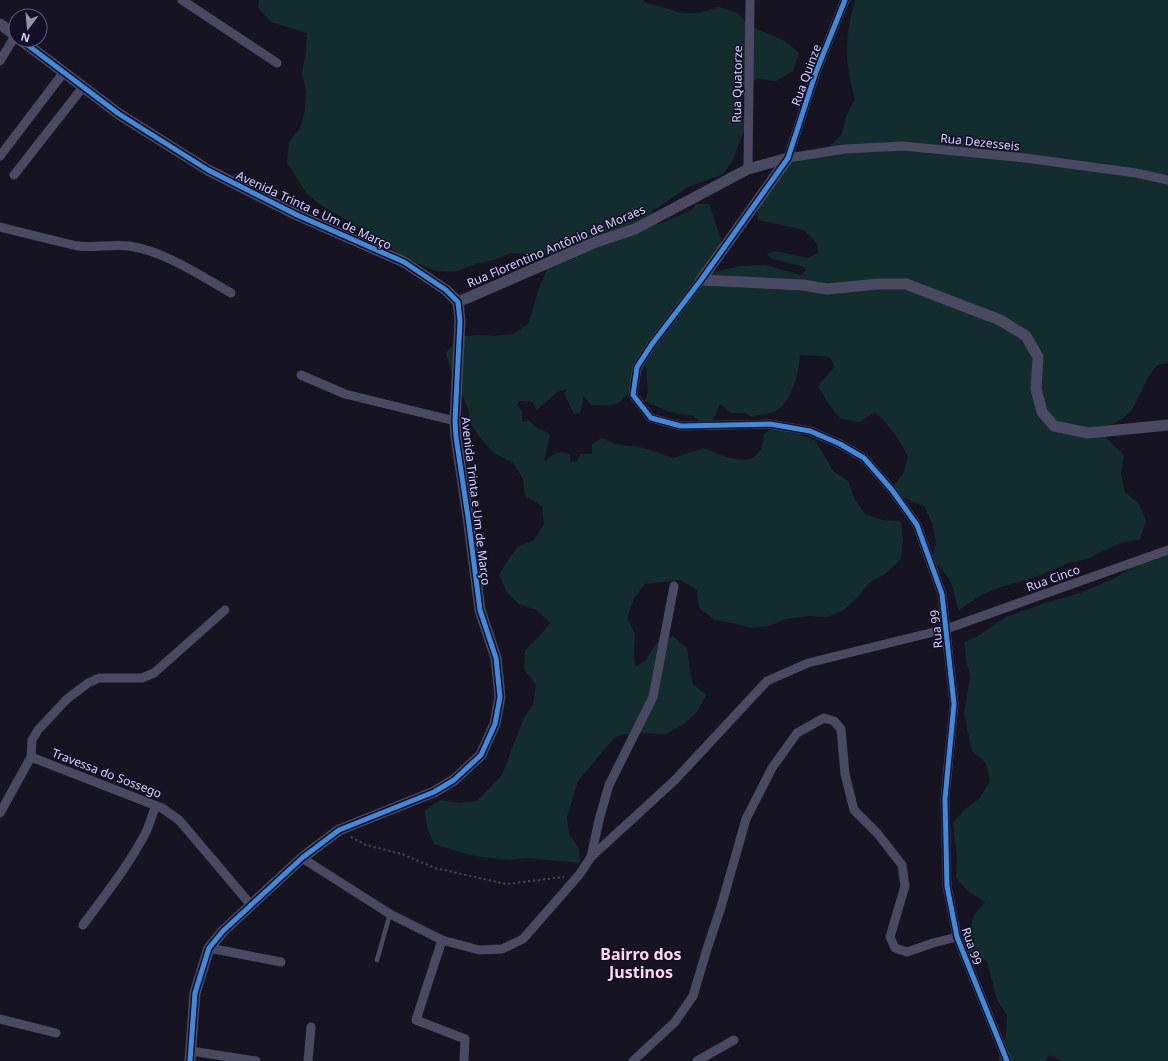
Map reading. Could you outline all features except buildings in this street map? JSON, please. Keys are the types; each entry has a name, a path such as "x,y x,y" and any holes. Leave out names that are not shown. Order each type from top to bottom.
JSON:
{"street":[{"path":"182,0 277,63"},
{"name":"Rua Quatorze","path":"748,169 750,0"},
{"name":"Rua Quinze","path":"788,158 816,72 845,0"},
{"name":"Avenida Trinta e Um de Março","path":"0,24 8,30"},
{"path":"0,61 9,48"},
{"name":"Avenida Trinta e Um de Março","path":"32,48 119,114 208,170 297,215 404,262 446,290 458,302 460,321 455,421 456,437 480,610 496,658 500,697 495,724 481,755 454,780 434,792 339,830 302,858 223,931 209,948 195,993 190,1056"},
{"path":"0,156 64,72"},
{"path":"14,175 83,87"},
{"name":"Rua Dezesseis","path":"788,158 845,149 903,146 1033,159 1136,173 1168,180"},
{"path":"748,169 788,158"},
{"path":"701,280 788,158"},
{"name":"Rua Florentino Antônio de Moraes","path":"458,302 596,242 635,229 748,169"},
{"path":"0,227 77,246 130,246 151,252 183,265 231,293"},
{"path":"701,280 803,285 827,289 878,284 906,284 1000,320 1026,336 1038,357 1036,389 1042,412 1054,426 1088,433 1168,425"},
{"name":"Rua 99","path":"701,280 652,344 637,367 633,395 651,418 681,426 770,424 810,431 840,444 864,458 892,490 917,525 942,594 954,704 945,799 947,886 957,937 1007,1061"},
{"path":"301,375 345,394 455,421"},
{"name":"Rua Cinco","path":"591,857 675,780 767,680 808,663 946,629 1168,550"},
{"path":"302,858 390,914 442,940 479,950 502,949 523,939 579,875 591,857 599,820 609,785 653,697 674,586"},
{"path":"0,813 31,757 32,740 38,730 67,699 88,683 99,678 142,678 154,673 225,610"},
{"path":"633,1061 674,1022 693,996 721,907 746,819 772,768 797,733 824,718 834,721 841,729 845,774 854,810 878,834 902,865 905,886 890,937 895,948 907,952 957,937"},
{"name":"Travessa do Sossego","path":"31,757 162,808 179,820 251,905"},
{"path":"83,925 134,854 146,831 156,806"},
{"path":"442,940 416,1020 466,1039 464,1061"},
{"path":"209,948 281,962"},
{"path":"0,1019 56,1033"},
{"path":"308,1061 311,1027"},
{"path":"697,1061 734,1040"},
{"path":"1000,1061 1002,1050"},
{"path":"190,1056 256,1061"}],"lane":[{"path":"377,960 390,914"}],"path":[{"path":"339,830 366,845 402,854 435,868 506,884 579,875"}],"green space":[{"path":"259,0 643,0 644,2 682,13 699,13 719,7 737,13 750,26 785,41 799,53 793,71 776,81 757,79 741,88 739,107 746,125 733,160 723,174 688,187 656,209 654,208 647,222 659,224 692,210 696,204 709,204 722,243 709,273 741,266 766,265 801,275 806,270 804,267 770,258 767,254 775,251 808,258 818,253 817,243 804,230 758,220 757,202 790,158 828,148 842,134 846,116 855,99 851,86 847,50 849,26 855,0 1168,0 1168,363 1159,365 1151,374 1127,415 1115,423 1098,430 1124,455 1121,474 1125,492 1138,503 1146,520 1140,540 1122,542 1087,559 1069,563 1036,577 998,588 981,595 959,610 948,578 932,561 936,542 932,523 924,506 907,499 891,489 903,474 908,457 905,450 898,438 875,412 860,422 841,419 830,406 818,386 834,367 831,358 823,356 800,355 794,386 782,407 776,411 751,417 745,413 732,413 720,404 709,428 693,416 669,412 645,401 648,391 646,365 628,393 620,402 616,404 591,405 584,396 580,413 574,414 564,393 567,389 557,392 537,410 532,402 519,401 517,405 522,411 522,422 529,420 534,426 550,435 544,462 553,455 561,452 570,454 570,462 577,461 580,454 592,454 592,444 602,438 615,444 644,448 673,458 704,448 723,456 742,460 750,459 757,454 762,446 764,434 775,427 815,440 833,471 848,481 855,500 865,514 883,520 901,521 903,540 901,559 885,574 869,583 858,597 844,610 828,617 808,616 786,619 769,626 751,628 715,620 699,608 697,590 680,580 645,584 634,598 627,618 635,634 635,667 646,660 656,643 673,636 687,648 693,684 706,695 697,712 683,725 665,734 626,734 615,737 578,781 567,817 569,834 579,849 580,863 528,858 510,860 489,858 470,855 434,844 427,828 425,810 441,800 459,803 477,801 502,775 523,720 533,704 536,685 524,669 525,650 539,637 550,623 537,610 519,604 506,591 499,574 517,547 534,540 544,524 542,506 525,496 523,479 513,463 494,453 481,439 471,424 467,406 451,371 446,353 459,337 513,334 528,324 539,288 553,256 511,253 494,260 476,264 454,272 435,271 400,256 371,233 354,225 321,205 307,194 287,163 289,142 300,128 305,110 306,91 302,73 306,52 307,33 271,22 258,8"},
{"path":"1168,552 1168,1061 1062,1061 1049,1055 1046,1061 998,1061 1006,1035 1007,1015 997,1000 987,961 968,952 969,933 974,915 985,902 969,892 956,878 957,859 953,823 964,810 980,798 990,781 986,763 972,751 964,714 970,677 964,642 976,637 1006,617 1042,604 1080,593 1113,579 1146,559"}],"cycle path":[{"path":"845,0 816,72 788,158 701,280 652,344 637,367 633,395 651,418 681,426 770,424 810,431 840,444 864,458 892,490 917,525 942,594 954,704 945,799 947,886 957,937 1007,1061"},
{"path":"32,48 119,114 208,170 297,215 404,262 446,290 458,302 460,321 455,421 456,437 480,610 496,658 500,697 495,724 481,755 454,780 434,792 339,830 302,858 223,931 209,948 195,993 190,1061"}],"district":[{"name":"Bairro dos Justinos","path":"641,963"}]}
